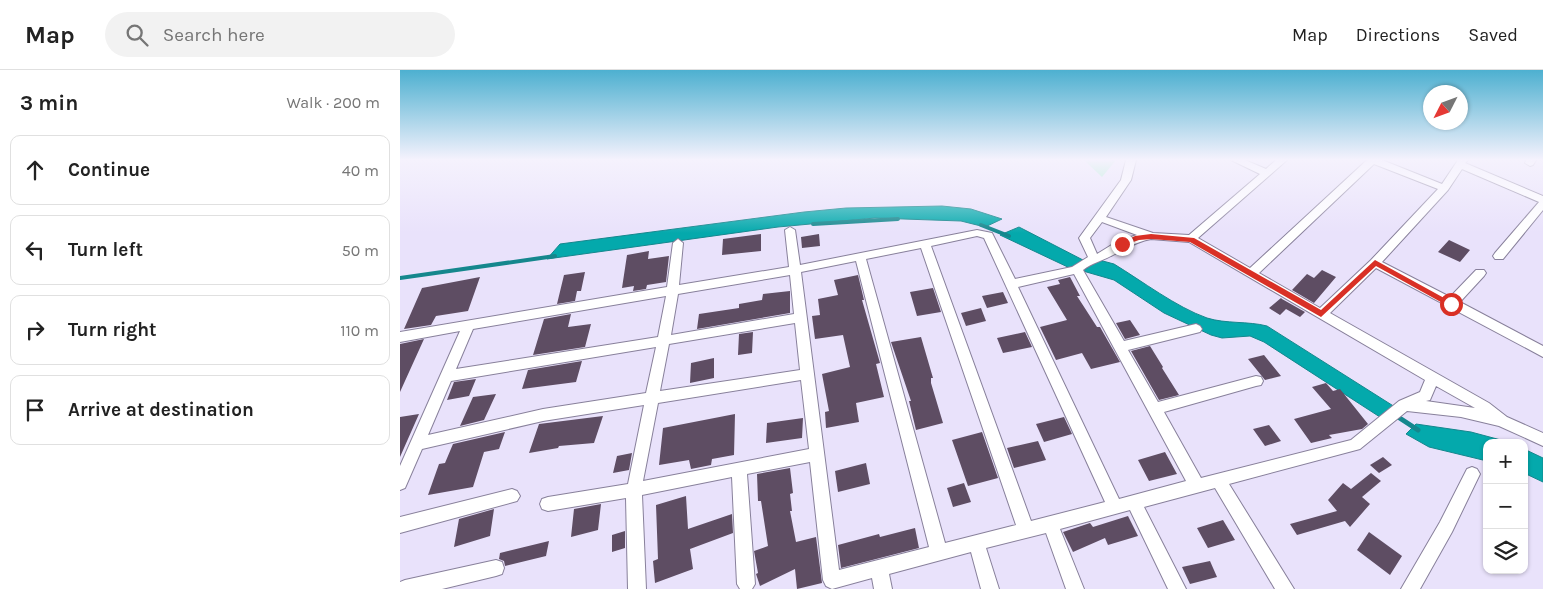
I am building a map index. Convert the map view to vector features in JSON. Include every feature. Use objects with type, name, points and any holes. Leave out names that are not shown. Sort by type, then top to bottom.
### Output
[{"type":"street","points":[[1123,184],[1084,238],[1084,264],[1120,347],[1197,486]]},
{"type":"street","points":[[1191,240],[1254,184]]},
{"type":"street","points":[[1251,274],[1347,184]]},
{"type":"street","points":[[1434,184],[1444,188]]},
{"type":"street","points":[[1321,314],[1375,263],[1447,184]]},
{"type":"street","points":[[1499,256],[1543,201],[1507,184]]},
{"type":"street","points":[[1100,218],[1151,236],[1191,240],[1484,407],[1502,421]]},
{"type":"street","points":[[790,230],[832,580],[1355,445],[1404,405],[1425,396],[1433,378]]},
{"type":"street","points":[[400,337],[794,270],[977,234],[988,235],[1115,507]]},
{"type":"street","points":[[1012,284],[1084,264],[1115,250],[1122,244],[1138,238],[1151,236]]},
{"type":"street","points":[[637,589],[634,490],[673,290],[678,243]]},
{"type":"street","points":[[925,244],[1026,530]]},
{"type":"street","points":[[860,256],[939,552]]},
{"type":"street","points":[[1375,263],[1543,352]]},
{"type":"street","points":[[1451,304],[1480,272]]},
{"type":"street","points":[[448,376],[800,318]]},
{"type":"street","points":[[400,483],[469,325]]},
{"type":"street","points":[[1120,347],[1196,329]]},
{"type":"street","points":[[416,444],[543,415],[807,374]]},
{"type":"street","points":[[1155,409],[1256,381]]},
{"type":"street","points":[[1404,405],[1461,411],[1502,421],[1543,440]]},
{"type":"street","points":[[548,504],[634,490],[817,454]]},
{"type":"street","points":[[739,469],[746,584]]},
{"type":"street","points":[[1410,589],[1446,527],[1472,474]]},
{"type":"street","points":[[1218,480],[1285,589]]},
{"type":"street","points":[[400,525],[512,496]]},
{"type":"street","points":[[1134,502],[1177,589]]},
{"type":"street","points":[[1050,524],[1075,589]]},
{"type":"street","points":[[976,543],[990,589]]},
{"type":"street","points":[[405,589],[496,568]]},
{"type":"street","points":[[879,568],[883,589]]},
{"type":"shaded area","points":[[942,206],[971,209],[1002,219],[985,227],[961,221],[875,218],[778,227],[547,259],[560,244],[804,212],[846,208]]},
{"type":"shaded area","points":[[1019,227],[1083,260],[1072,269],[1000,235]]},
{"type":"shaded area","points":[[1099,260],[1114,264],[1171,301],[1207,318],[1267,326],[1395,407],[1383,419],[1264,342],[1250,336],[1222,338],[1211,335],[1164,313],[1114,280],[1083,271]]},
{"type":"shaded area","points":[[1416,424],[1471,432],[1497,439],[1483,439],[1483,460],[1429,447],[1406,434]]},
{"type":"shaded area","points":[[1528,451],[1543,458],[1543,482],[1528,475]]},
{"type":"building","points":[[761,234],[761,251],[722,255],[723,239]]},
{"type":"building","points":[[819,234],[820,246],[802,248],[801,237]]},
{"type":"building","points":[[1449,240],[1470,250],[1460,262],[1438,252]]},
{"type":"building","points":[[649,251],[648,259],[669,256],[666,282],[647,285],[646,289],[633,291],[634,286],[622,288],[627,255]]},
{"type":"building","points":[[1322,270],[1336,277],[1314,303],[1292,290],[1307,274],[1314,278]]},
{"type":"building","points":[[585,272],[581,291],[577,291],[575,301],[557,304],[564,275]]},
{"type":"building","points":[[858,275],[864,300],[862,300],[880,363],[876,364],[884,397],[856,403],[859,422],[826,428],[825,412],[829,411],[822,374],[850,367],[843,335],[815,339],[812,316],[820,315],[818,299],[838,295],[834,280]]},
{"type":"building","points":[[480,277],[468,311],[436,316],[431,325],[404,329],[422,288]]},
{"type":"building","points":[[1070,277],[1080,296],[1077,296],[1097,327],[1100,327],[1120,362],[1091,369],[1082,353],[1056,360],[1040,327],[1067,320],[1047,287],[1060,284],[1058,280]]},
{"type":"building","points":[[933,288],[941,312],[917,316],[910,292]]},
{"type":"building","points":[[790,291],[790,313],[697,329],[699,314],[739,308],[739,304],[762,300],[763,294]]},
{"type":"building","points":[[1003,292],[1008,303],[987,308],[982,296]]},
{"type":"building","points":[[1281,298],[1305,312],[1300,317],[1286,309],[1280,315],[1269,308]]},
{"type":"building","points":[[981,308],[986,321],[966,326],[961,313]]},
{"type":"building","points":[[571,314],[568,327],[591,324],[585,347],[533,355],[544,319]]},
{"type":"building","points":[[1130,320],[1140,335],[1125,339],[1116,323]]},
{"type":"building","points":[[753,332],[752,353],[738,355],[739,334]]},
{"type":"building","points":[[1025,332],[1032,347],[1003,353],[997,338]]},
{"type":"building","points":[[921,337],[933,378],[931,378],[931,383],[943,423],[916,430],[909,401],[911,401],[891,342]]},
{"type":"building","points":[[424,339],[400,392],[400,344]]},
{"type":"building","points":[[1150,346],[1179,395],[1159,400],[1131,351]]},
{"type":"building","points":[[1264,355],[1281,376],[1265,380],[1248,359]]},
{"type":"building","points":[[714,358],[714,378],[690,383],[691,363]]},
{"type":"building","points":[[582,361],[576,382],[522,389],[528,370]]},
{"type":"building","points":[[476,379],[469,396],[447,400],[454,382]]},
{"type":"building","points":[[1326,383],[1333,391],[1340,389],[1368,424],[1362,429],[1329,435],[1332,438],[1311,443],[1294,419],[1331,409],[1312,387]]},
{"type":"building","points":[[496,394],[484,420],[460,426],[473,397]]},
{"type":"building","points":[[419,414],[400,457],[400,417]]},
{"type":"building","points":[[735,414],[734,455],[712,459],[711,465],[691,469],[689,460],[659,465],[663,428]]},
{"type":"building","points":[[603,416],[594,443],[559,446],[558,448],[529,453],[539,424]]},
{"type":"building","points":[[1064,417],[1072,434],[1044,442],[1036,424]]},
{"type":"building","points":[[803,418],[802,438],[766,443],[767,423]]},
{"type":"building","points":[[1269,425],[1281,441],[1265,446],[1253,429]]},
{"type":"building","points":[[505,432],[499,449],[484,452],[473,487],[428,495],[439,464],[445,463],[453,444]]},
{"type":"building","points":[[982,432],[998,478],[968,486],[952,440]]},
{"type":"building","points":[[1038,441],[1046,460],[1014,468],[1007,448]]},
{"type":"building","points":[[1165,452],[1177,474],[1149,481],[1138,460]]},
{"type":"building","points":[[632,453],[629,470],[613,473],[617,456]]},
{"type":"building","points":[[1383,457],[1392,465],[1379,473],[1370,465]]},
{"type":"building","points":[[866,463],[870,484],[838,492],[835,471]]},
{"type":"building","points":[[790,468],[793,493],[790,494],[792,511],[790,511],[796,542],[816,537],[822,583],[797,589],[795,569],[760,586],[756,574],[758,573],[754,551],[768,546],[761,501],[758,501],[757,474]]},
{"type":"building","points":[[1371,473],[1381,481],[1362,497],[1370,504],[1350,527],[1345,521],[1297,535],[1290,524],[1337,511],[1328,500],[1343,483],[1351,489]]},
{"type":"building","points":[[964,483],[971,502],[953,507],[947,488]]},
{"type":"building","points":[[686,496],[688,529],[732,514],[733,533],[690,549],[693,569],[655,583],[653,561],[658,559],[656,505]]},
{"type":"building","points":[[601,504],[598,530],[571,537],[574,509]]},
{"type":"building","points":[[494,509],[490,536],[454,547],[459,519]]},
{"type":"building","points":[[1128,516],[1138,536],[1108,545],[1105,538],[1073,552],[1063,532],[1090,523],[1093,527]]},
{"type":"building","points":[[1223,520],[1235,540],[1208,548],[1197,528]]},
{"type":"building","points":[[915,528],[919,548],[841,568],[838,545],[879,534],[880,537]]},
{"type":"building","points":[[625,531],[625,548],[612,552],[612,535]]},
{"type":"building","points":[[1369,532],[1402,556],[1390,575],[1357,550]]},
{"type":"building","points":[[549,541],[546,556],[505,566],[504,561],[499,559],[500,553]]},
{"type":"building","points":[[1210,561],[1217,577],[1190,584],[1182,567]]},
{"type":"waterway","points":[[813,224],[898,219]]},
{"type":"waterway","points":[[981,225],[1009,236]]},
{"type":"waterway","points":[[400,278],[555,256]]},
{"type":"waterway","points":[[1395,415],[1418,430]]},
{"type":"route","points":[[1122,244],[1138,238],[1151,236],[1191,240],[1321,314],[1375,263],[1451,304]]}]
